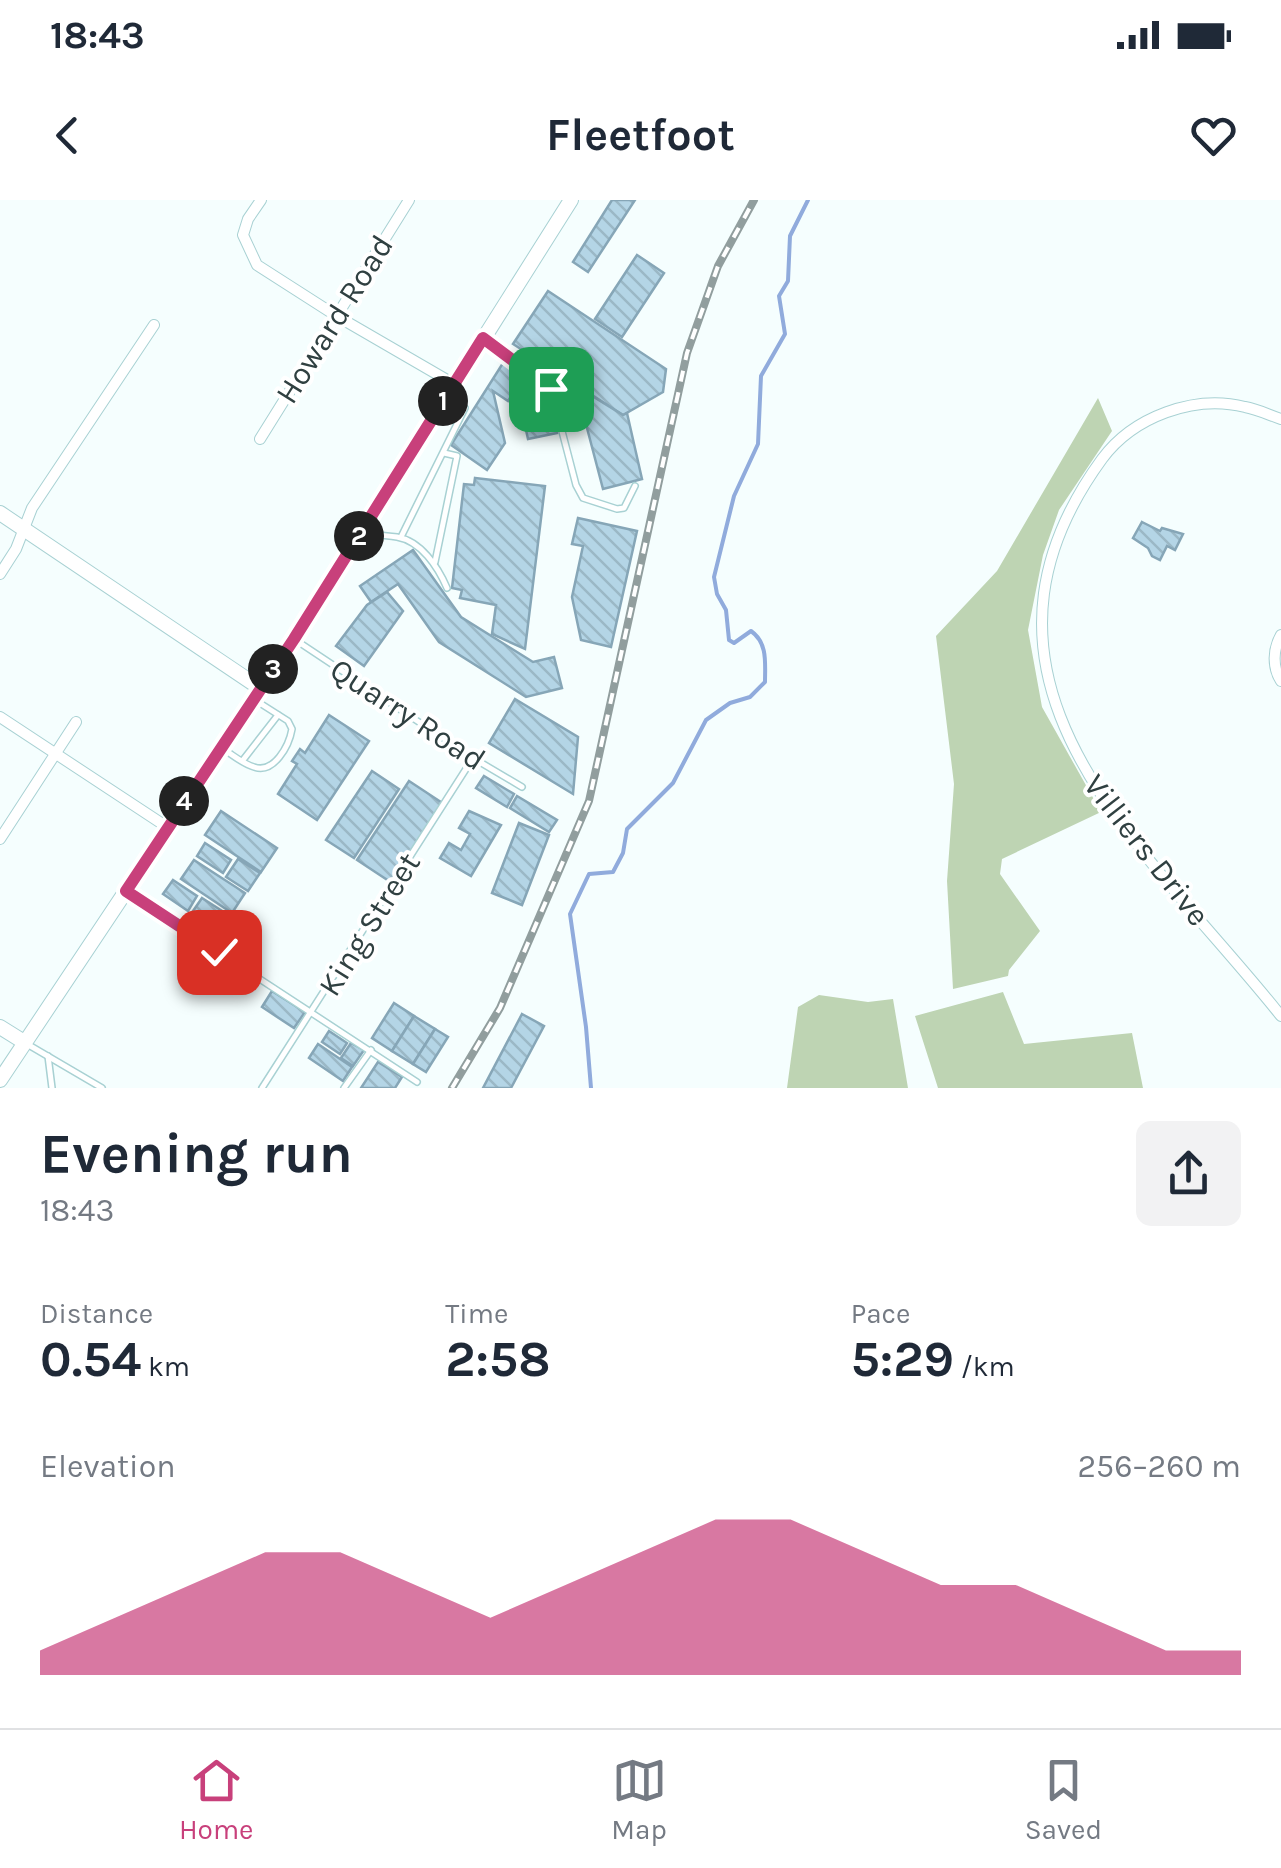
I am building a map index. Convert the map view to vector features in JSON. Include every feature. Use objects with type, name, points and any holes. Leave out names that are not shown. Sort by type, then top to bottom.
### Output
[{"type":"main road","points":[[0,1080],[294,639],[571,200]]},
{"type":"main road","points":[[0,512],[256,693]]},
{"type":"main road","points":[[0,1027],[24,1042]]},
{"type":"street","points":[[261,200],[242,235],[257,264],[451,388]]},
{"type":"street","name":"Howard Road","points":[[260,439],[409,200]]},
{"type":"street","points":[[0,574],[32,508],[154,325]]},
{"type":"street","name":"Villiers Drive","points":[[1281,419],[1242,406],[1194,406],[1150,418],[1130,430],[1108,450],[1061,526],[1044,580],[1042,635],[1051,689],[1068,738],[1094,787],[1128,834],[1281,1016]]},
{"type":"street","points":[[1281,635],[1274,656],[1281,681]]},
{"type":"street","points":[[0,717],[167,827]]},
{"type":"street","points":[[0,840],[76,722]]},
{"type":"lane","points":[[483,338],[551,389],[576,485],[584,498],[624,508],[635,486]]},
{"type":"lane","points":[[401,537],[465,408],[451,388]]},
{"type":"lane","points":[[435,562],[457,456],[444,453]]},
{"type":"lane","points":[[362,531],[381,537],[401,537],[435,562],[447,588]]},
{"type":"lane","name":"Quarry Road","points":[[294,639],[522,787]]},
{"type":"lane","points":[[220,748],[256,768],[275,762],[286,746],[292,729],[288,720],[256,693]]},
{"type":"lane","points":[[243,761],[278,714]]},
{"type":"lane","name":"King Street","points":[[262,1088],[473,758]]},
{"type":"lane","points":[[126,891],[418,1082]]},
{"type":"lane","points":[[24,1042],[102,1088]]},
{"type":"lane","points":[[344,1088],[371,1050]]},
{"type":"lane","points":[[48,1054],[52,1088]]},
{"type":"green space","points":[[1098,398],[1112,431],[1059,510],[1043,555],[1028,630],[1042,707],[1101,812],[1002,859],[1000,874],[1040,931],[1008,976],[953,989],[947,881],[954,784],[936,636],[997,571]]},
{"type":"green space","points":[[1003,992],[1024,1044],[1132,1033],[1143,1088],[938,1088],[915,1016]]},
{"type":"green space","points":[[819,995],[868,1002],[893,999],[908,1088],[787,1088],[798,1007]]},
{"type":"building","points":[[612,200],[635,200],[588,272],[573,262]]},
{"type":"building","points":[[637,255],[664,273],[622,337],[595,319]]},
{"type":"building","points":[[548,291],[666,369],[663,392],[623,415],[513,344]]},
{"type":"building","points":[[503,363],[524,377],[508,401],[493,391],[505,443],[487,470],[451,445]]},
{"type":"building","points":[[576,386],[623,415],[627,413],[642,479],[603,489]]},
{"type":"building","points":[[549,396],[557,433],[528,439],[520,403]]},
{"type":"building","points":[[475,478],[545,486],[525,649],[492,634],[496,605],[460,598],[462,590],[452,588],[464,484],[474,485]]},
{"type":"building","points":[[578,518],[637,531],[611,647],[581,640],[572,597],[583,546],[572,544]]},
{"type":"building","points":[[1142,522],[1160,531],[1162,528],[1183,534],[1175,550],[1167,546],[1160,560],[1152,556],[1148,548],[1133,538]]},
{"type":"building","points":[[413,550],[461,617],[533,662],[554,657],[562,688],[526,697],[439,642],[398,584],[371,602],[360,586]]},
{"type":"building","points":[[387,592],[403,611],[364,666],[336,646],[367,605]]},
{"type":"building","points":[[515,699],[578,737],[573,794],[489,743]]},
{"type":"building","points":[[329,715],[369,741],[317,820],[278,794],[297,764],[292,761],[300,749],[305,753]]},
{"type":"building","points":[[372,771],[399,789],[354,858],[326,840]]},
{"type":"building","points":[[484,776],[514,794],[507,807],[476,788]]},
{"type":"building","points":[[409,781],[444,804],[392,883],[357,860]]},
{"type":"building","points":[[517,796],[557,820],[549,832],[510,808]]},
{"type":"building","points":[[221,811],[277,848],[261,872],[205,835]]},
{"type":"building","points":[[469,811],[501,825],[471,876],[440,858],[449,843],[461,850],[470,834],[459,828]]},
{"type":"building","points":[[519,823],[549,835],[522,905],[492,893]]},
{"type":"building","points":[[205,843],[231,860],[223,873],[197,856]]},
{"type":"building","points":[[238,859],[260,873],[248,891],[226,877]]},
{"type":"building","points":[[194,860],[245,893],[232,913],[181,879]]},
{"type":"building","points":[[173,880],[197,896],[188,911],[163,894]]},
{"type":"building","points":[[202,898],[227,914],[216,930],[191,914]]},
{"type":"building","points":[[272,991],[305,1012],[294,1028],[262,1007]]},
{"type":"building","points":[[394,1003],[414,1016],[392,1051],[372,1038]]},
{"type":"building","points":[[522,1014],[544,1026],[511,1088],[483,1088]]},
{"type":"building","points":[[414,1016],[435,1029],[413,1064],[392,1051]]},
{"type":"building","points":[[435,1029],[448,1037],[426,1072],[413,1064]]},
{"type":"building","points":[[329,1031],[347,1043],[340,1054],[322,1042]]},
{"type":"building","points":[[351,1043],[364,1050],[353,1066],[341,1058]]},
{"type":"building","points":[[318,1044],[352,1067],[343,1081],[309,1058]]},
{"type":"building","points":[[378,1062],[402,1077],[395,1088],[361,1088]]},
{"type":"waterway","points":[[591,1088],[570,914],[589,874],[613,872],[623,853],[627,829],[673,783],[706,720],[730,703],[750,697],[765,682],[764,654],[756,636],[751,631],[734,643],[729,640],[726,610],[714,577],[734,496],[758,444],[761,376],[785,334],[779,296],[788,281],[790,236],[808,200]]},
{"type":"railway","points":[[452,1088],[500,1008],[589,801],[687,353],[718,266],[754,200]]},
{"type":"route","points":[[219,952],[126,891],[294,639],[483,338],[551,389]]}]
